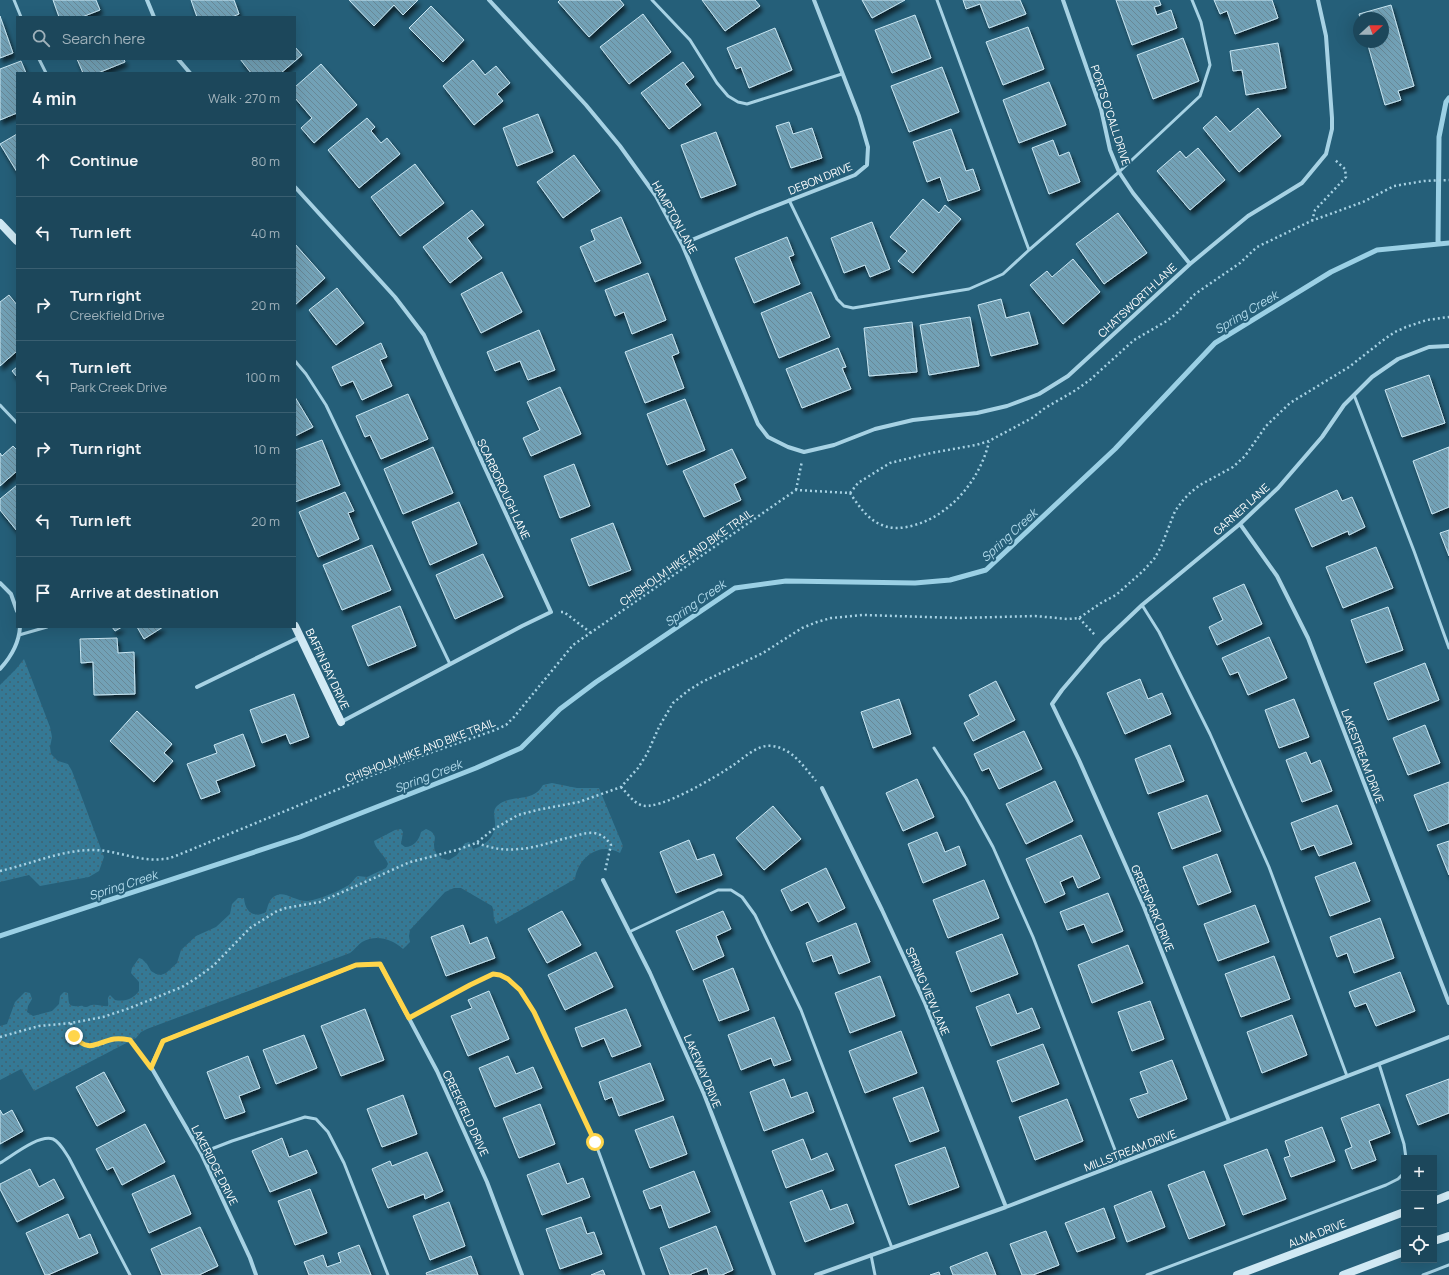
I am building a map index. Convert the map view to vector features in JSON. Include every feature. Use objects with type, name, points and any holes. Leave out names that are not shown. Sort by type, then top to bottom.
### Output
[{"type":"main road","points":[[0,223],[16,240]]},
{"type":"main road","name":"BAFFIN BAY DRIVE","points":[[296,628],[341,722]]},
{"type":"main road","points":[[1437,1200],[1449,1195]]},
{"type":"main road","name":"ALMA DRIVE","points":[[1237,1275],[1401,1213]]},
{"type":"main road","points":[[1437,1240],[1449,1236]]},
{"type":"main road","points":[[1343,1275],[1401,1253]]},
{"type":"street","points":[[147,0],[154,16]]},
{"type":"street","name":"HAMPTON LANE","points":[[489,0],[586,104],[620,146],[656,196],[682,244],[758,424],[768,437],[788,447],[804,452]]},
{"type":"street","name":"DEBON DRIVE","points":[[682,244],[789,200],[855,175],[867,165],[868,147],[859,116],[814,0]]},
{"type":"street","name":"PORTS O'CALL DRIVE","points":[[1063,0],[1101,109],[1110,150],[1119,172],[1133,193],[1190,264]]},
{"type":"street","name":"CHATSWORTH LANE","points":[[804,452],[834,445],[875,429],[913,420],[977,413],[1007,406],[1039,394],[1068,376],[1190,264],[1248,216],[1302,183],[1326,154],[1332,129],[1326,36],[1318,0]]},
{"type":"street","points":[[179,60],[189,72]]},
{"type":"street","name":"SCARBOROUGH LANE","points":[[296,188],[395,296],[424,335],[551,612]]},
{"type":"street","name":"GARNER LANE","points":[[1052,704],[1102,643],[1142,605],[1240,524],[1278,488],[1322,437],[1344,405],[1376,373],[1398,359],[1429,348],[1449,346]]},
{"type":"street","name":"LAKESTREAM DRIVE","points":[[1240,524],[1277,576],[1308,638],[1449,1003]]},
{"type":"street","points":[[0,583],[10,594],[16,609]]},
{"type":"street","points":[[341,722],[551,612]]},
{"type":"street","points":[[0,669],[12,654],[20,628]]},
{"type":"street","points":[[197,687],[300,637]]},
{"type":"street","name":"GREENPARK DRIVE","points":[[1052,704],[1079,760],[1144,907],[1229,1122]]},
{"type":"street","name":"SPRING VIEW LANE","points":[[822,788],[882,910],[925,1003],[1006,1207]]},
{"type":"street","name":"LAKEWAY DRIVE","points":[[603,880],[650,973],[704,1094],[774,1275]]},
{"type":"street","name":"CREEKFIELD DRIVE","points":[[151,1068],[163,1041],[356,965],[380,964],[437,1071],[487,1182],[522,1275]]},
{"type":"street","name":"MILLSTREAM DRIVE","points":[[816,1275],[1006,1207],[1449,1037]]},
{"type":"street","name":"LAKERIDGE DRIVE","points":[[151,1068],[201,1153],[250,1258],[256,1275]]},
{"type":"lane","points":[[14,0],[21,16]]},
{"type":"lane","points":[[652,0],[690,40],[717,83],[728,96],[738,102],[747,104],[842,74]]},
{"type":"lane","points":[[938,0],[1029,250]]},
{"type":"lane","points":[[789,200],[837,299],[844,306],[853,308],[969,289],[1003,274],[1119,172],[1200,96],[1210,65],[1201,22],[1192,0]]},
{"type":"lane","points":[[40,60],[46,72]]},
{"type":"lane","points":[[296,363],[306,374],[326,405],[450,664]]},
{"type":"lane","points":[[1354,395],[1414,550],[1449,648]]},
{"type":"lane","points":[[0,405],[16,422]]},
{"type":"lane","points":[[1142,605],[1159,632],[1210,734],[1269,867],[1347,1076]]},
{"type":"lane","points":[[19,635],[44,628]]},
{"type":"lane","points":[[934,748],[966,798],[993,847],[1033,937],[1120,1163]]},
{"type":"lane","points":[[629,932],[718,890],[731,890],[742,897],[755,915],[801,1010],[892,1248]]},
{"type":"lane","points":[[409,1018],[493,974],[504,977],[520,990],[534,1012],[595,1142],[644,1275]]},
{"type":"lane","points":[[1379,1064],[1404,1144],[1406,1155]]},
{"type":"lane","points":[[201,1153],[305,1117],[316,1120],[328,1132],[344,1163],[388,1275]]},
{"type":"lane","points":[[0,1163],[35,1142],[43,1139],[53,1139],[69,1158],[130,1275]]},
{"type":"lane","points":[[1147,1275],[1380,1187],[1398,1179],[1401,1176]]},
{"type":"lane","points":[[871,1255],[875,1275]]},
{"type":"lane","points":[[1423,1275],[1449,1265]]},
{"type":"path","points":[[1311,221],[1315,210],[1346,177],[1345,169],[1326,154]]},
{"type":"path","points":[[850,493],[858,483],[890,463],[989,442],[1032,418],[1045,408],[1076,390],[1134,340],[1176,314],[1196,294],[1240,263],[1257,247],[1311,221],[1363,202],[1394,186],[1424,181],[1449,180]]},
{"type":"path","points":[[0,1036],[39,1026],[71,1023],[117,1013],[182,987],[205,973],[250,928],[277,911],[320,902],[410,862],[457,850],[476,843],[494,829],[518,815],[579,802],[621,787],[638,768],[647,754],[659,727],[673,703],[702,682],[757,656],[802,628],[817,622],[831,618],[863,615],[960,618],[1035,616],[1068,619],[1079,618],[1116,595],[1143,571],[1154,559],[1161,547],[1175,511],[1184,499],[1200,486],[1234,467],[1266,426],[1290,403],[1349,367],[1386,338],[1406,326],[1427,320],[1449,317]]},
{"type":"path","points":[[850,493],[858,506],[870,518],[881,525],[894,529],[920,523],[942,512],[964,492],[980,468],[986,455],[989,442]]},
{"type":"path","points":[[804,452],[796,490],[850,493]]},
{"type":"path","name":"CHISHOLM HIKE AND BIKE TRAIL","points":[[0,871],[75,851],[93,850],[120,853],[142,858],[163,859],[178,855],[408,761],[506,725],[573,645],[796,490]]},
{"type":"path","points":[[551,612],[564,612],[591,633]]},
{"type":"path","points":[[1079,618],[1102,643]]},
{"type":"path","points":[[621,787],[633,800],[642,806],[654,805],[715,778],[754,751],[764,746],[772,746],[784,749],[794,755],[822,788]]},
{"type":"path","points":[[476,843],[496,850],[517,850],[531,848],[585,833],[596,833],[602,835],[611,845],[603,880]]},
{"type":"path","points":[[71,1023],[74,1036],[81,1043],[86,1045],[95,1046],[115,1038],[130,1040],[151,1068]]},
{"type":"shaded area","points":[[24,659],[50,727],[52,737],[50,747],[51,754],[58,761],[68,764],[72,771],[104,857],[99,871],[89,877],[40,886],[29,875],[0,882],[0,685]]},
{"type":"shaded area","points":[[552,783],[577,788],[599,788],[623,846],[620,853],[605,849],[597,850],[585,858],[580,864],[575,879],[496,924],[492,906],[461,888],[454,888],[445,892],[410,930],[410,942],[403,949],[389,940],[373,938],[367,940],[362,942],[350,953],[147,1029],[141,1032],[136,1038],[34,1091],[21,1069],[0,1080],[0,1026],[7,1024],[15,1002],[25,992],[30,993],[32,999],[28,1006],[27,1012],[33,1016],[52,1011],[59,1004],[60,996],[64,992],[68,993],[69,1003],[73,1006],[108,1006],[108,999],[110,995],[115,1000],[122,1001],[128,999],[139,991],[139,982],[131,973],[132,968],[139,958],[142,959],[151,971],[156,974],[161,975],[166,973],[177,963],[181,950],[196,936],[216,927],[230,914],[232,904],[238,898],[244,898],[248,910],[257,915],[266,912],[271,899],[275,896],[283,894],[299,900],[308,901],[335,892],[349,885],[358,876],[367,877],[386,868],[388,864],[387,861],[376,847],[374,841],[395,830],[401,829],[403,832],[401,844],[405,847],[411,846],[416,842],[421,832],[426,829],[430,831],[435,836],[435,851],[441,857],[449,860],[457,855],[465,843],[469,842],[473,849],[481,846],[491,837],[495,828],[494,812],[497,806],[509,800],[527,797],[538,791],[543,785]]},
{"type":"building","points":[[53,0],[96,0],[100,10],[85,16],[59,16]]},
{"type":"building","points":[[191,0],[234,0],[239,14],[234,16],[197,16]]},
{"type":"building","points":[[349,0],[418,0],[403,15],[394,5],[374,26]]},
{"type":"building","points":[[560,0],[620,0],[624,5],[589,37],[558,2]]},
{"type":"building","points":[[702,0],[755,0],[760,6],[725,31]]},
{"type":"building","points":[[862,0],[905,0],[872,18]]},
{"type":"building","points":[[963,0],[1020,0],[1026,14],[989,28],[980,4],[966,9]]},
{"type":"building","points":[[1116,0],[1159,0],[1161,5],[1154,7],[1157,15],[1171,10],[1177,28],[1132,45]]},
{"type":"building","points":[[1214,0],[1272,0],[1278,18],[1235,34],[1227,11],[1220,14]]},
{"type":"building","points":[[1391,5],[1414,86],[1398,91],[1401,100],[1385,105],[1369,48],[1389,48],[1389,12],[1366,12]]},
{"type":"building","points":[[431,6],[464,40],[443,62],[409,28]]},
{"type":"building","points":[[643,14],[671,52],[629,84],[600,47]]},
{"type":"building","points":[[915,15],[931,58],[892,73],[875,30]]},
{"type":"building","points":[[0,16],[13,53],[0,58]]},
{"type":"building","points":[[1028,27],[1044,69],[1003,85],[986,42]]},
{"type":"building","points":[[775,28],[792,70],[749,88],[741,67],[736,69],[727,48]]},
{"type":"building","points":[[1183,38],[1199,81],[1153,99],[1137,55]]},
{"type":"building","points":[[1278,43],[1286,88],[1246,95],[1242,70],[1233,71],[1230,51]]},
{"type":"building","points":[[296,48],[302,55],[282,72],[250,72],[241,60],[296,60]]},
{"type":"building","points":[[77,60],[124,60],[125,62],[100,72],[83,72]]},
{"type":"building","points":[[473,60],[485,75],[496,66],[510,83],[497,94],[503,101],[474,125],[443,86]]},
{"type":"building","points":[[21,61],[26,72],[16,72],[16,113],[0,120],[0,69]]},
{"type":"building","points":[[683,62],[694,77],[685,84],[701,105],[669,129],[641,93]]},
{"type":"building","points":[[321,64],[357,105],[314,143],[301,128],[312,118],[296,99],[296,86]]},
{"type":"building","points":[[942,67],[959,112],[909,132],[891,86]]},
{"type":"building","points":[[1049,82],[1066,125],[1019,143],[1003,100]]},
{"type":"building","points":[[1258,108],[1281,136],[1239,172],[1203,128],[1216,116],[1230,132]]},
{"type":"building","points":[[538,114],[553,152],[517,166],[503,128]]},
{"type":"building","points":[[367,118],[375,127],[371,131],[381,143],[387,138],[400,154],[359,188],[328,150]]},
{"type":"building","points":[[789,122],[793,134],[812,128],[822,158],[791,168],[776,126]]},
{"type":"building","points":[[951,129],[966,171],[973,169],[980,190],[948,201],[940,177],[927,182],[913,142]]},
{"type":"building","points":[[716,132],[736,185],[701,198],[681,145]]},
{"type":"building","points":[[16,135],[16,170],[0,144]]},
{"type":"building","points":[[1053,140],[1059,156],[1069,152],[1080,182],[1049,194],[1032,148]]},
{"type":"building","points":[[1198,148],[1225,180],[1190,210],[1157,171],[1180,151],[1186,158]]},
{"type":"building","points":[[574,155],[600,191],[563,218],[537,182]]},
{"type":"building","points":[[415,164],[444,203],[400,236],[371,197]]},
{"type":"building","points":[[923,199],[939,213],[945,205],[961,219],[913,273],[898,261],[907,251],[890,237]]},
{"type":"building","points":[[472,210],[484,225],[467,238],[482,258],[450,283],[423,247]]},
{"type":"building","points":[[1118,213],[1147,253],[1104,284],[1076,244]]},
{"type":"building","points":[[621,217],[641,263],[595,282],[580,247],[595,240],[591,230]]},
{"type":"building","points":[[872,222],[890,269],[870,277],[865,265],[844,273],[831,238]]},
{"type":"building","points":[[787,237],[794,255],[789,257],[800,284],[754,303],[735,258]]},
{"type":"building","points":[[296,245],[325,278],[296,304]]},
{"type":"building","points":[[1073,259],[1100,292],[1063,324],[1030,285],[1047,271],[1052,277]]},
{"type":"building","points":[[502,272],[522,312],[481,333],[461,294]]},
{"type":"building","points":[[648,273],[666,320],[632,334],[624,312],[615,316],[605,290]]},
{"type":"building","points":[[337,288],[364,323],[336,345],[309,310]]},
{"type":"building","points":[[811,292],[830,337],[779,358],[761,313]]},
{"type":"building","points":[[9,295],[16,304],[16,352],[0,366],[0,302]]},
{"type":"building","points":[[1001,299],[1006,318],[1029,312],[1038,344],[991,356],[978,305]]},
{"type":"building","points":[[970,317],[979,366],[929,375],[920,325]]},
{"type":"building","points":[[912,322],[917,372],[869,376],[864,328]]},
{"type":"building","points":[[539,330],[555,370],[528,380],[520,361],[495,371],[487,352]]},
{"type":"building","points":[[672,334],[679,353],[672,356],[684,388],[645,403],[625,352]]},
{"type":"building","points":[[381,343],[387,357],[380,360],[392,386],[362,400],[353,381],[341,386],[332,367]]},
{"type":"building","points":[[838,348],[846,367],[842,368],[851,389],[802,408],[786,369]]},
{"type":"building","points":[[16,368],[16,376],[12,371]]},
{"type":"building","points":[[1429,375],[1445,423],[1402,437],[1385,390]]},
{"type":"building","points":[[560,387],[581,434],[531,456],[523,438],[540,430],[527,402]]},
{"type":"building","points":[[408,394],[428,439],[381,459],[370,435],[365,437],[356,416]]},
{"type":"building","points":[[296,399],[313,427],[296,436]]},
{"type":"building","points":[[685,399],[705,450],[667,465],[647,414]]},
{"type":"building","points":[[322,440],[340,485],[296,502],[296,450]]},
{"type":"building","points":[[13,446],[16,449],[16,472],[0,486],[0,453],[2,456]]},
{"type":"building","points":[[433,447],[453,493],[403,514],[384,469]]},
{"type":"building","points":[[1449,447],[1449,507],[1432,514],[1413,461]]},
{"type":"building","points":[[732,449],[746,478],[734,484],[741,500],[704,517],[683,471]]},
{"type":"building","points":[[574,464],[590,506],[560,518],[544,476]]},
{"type":"building","points":[[16,486],[16,530],[0,510],[0,499]]},
{"type":"building","points":[[1337,490],[1342,501],[1352,497],[1365,527],[1349,535],[1348,531],[1312,547],[1295,509]]},
{"type":"building","points":[[345,492],[354,511],[348,513],[359,539],[318,557],[299,512]]},
{"type":"building","points":[[459,502],[477,544],[430,565],[412,522]]},
{"type":"building","points":[[613,523],[631,570],[589,586],[571,539]]},
{"type":"building","points":[[1449,530],[1449,556],[1440,533]]},
{"type":"building","points":[[372,545],[391,590],[342,610],[323,565]]},
{"type":"building","points":[[1376,547],[1393,588],[1343,608],[1326,567]]},
{"type":"building","points":[[483,554],[503,597],[455,619],[436,575]]},
{"type":"building","points":[[1244,584],[1262,624],[1217,645],[1209,627],[1223,620],[1213,598]]},
{"type":"building","points":[[400,606],[416,646],[368,666],[352,626]]},
{"type":"building","points":[[1388,607],[1403,650],[1366,663],[1351,620]]},
{"type":"building","points":[[113,628],[120,628],[115,631]]},
{"type":"building","points":[[138,628],[161,628],[144,639]]},
{"type":"building","points":[[1269,637],[1287,678],[1248,695],[1238,672],[1230,675],[1222,658]]},
{"type":"building","points":[[117,638],[118,653],[134,652],[135,694],[94,695],[93,662],[81,663],[80,639]]},
{"type":"building","points":[[1425,663],[1439,700],[1388,720],[1374,683]]},
{"type":"building","points":[[1140,679],[1148,699],[1162,693],[1171,714],[1125,734],[1107,693]]},
{"type":"building","points":[[996,681],[1015,720],[973,741],[964,723],[979,715],[969,695]]},
{"type":"building","points":[[294,694],[309,737],[290,744],[286,734],[262,743],[250,710]]},
{"type":"building","points":[[899,699],[911,734],[873,748],[861,712]]},
{"type":"building","points":[[1294,699],[1309,737],[1279,748],[1265,710]]},
{"type":"building","points":[[137,711],[172,744],[164,753],[173,761],[154,782],[110,741]]},
{"type":"building","points":[[1425,725],[1440,763],[1408,775],[1393,738]]},
{"type":"building","points":[[1024,731],[1042,769],[999,789],[989,768],[982,771],[974,754]]},
{"type":"building","points":[[243,734],[255,766],[216,781],[220,792],[201,799],[187,764],[217,753],[214,745]]},
{"type":"building","points":[[1170,745],[1184,781],[1148,794],[1135,759]]},
{"type":"building","points":[[1306,752],[1311,764],[1320,760],[1332,791],[1302,802],[1286,760]]},
{"type":"building","points":[[917,779],[934,817],[903,831],[886,793]]},
{"type":"building","points":[[1055,781],[1073,821],[1026,844],[1006,804]]},
{"type":"building","points":[[1449,782],[1449,823],[1428,831],[1414,795]]},
{"type":"building","points":[[1207,795],[1221,831],[1172,849],[1158,813]]},
{"type":"building","points":[[1337,805],[1352,844],[1319,856],[1314,845],[1301,850],[1291,823]]},
{"type":"building","points":[[773,806],[801,839],[764,870],[736,838]]},
{"type":"building","points":[[937,832],[945,852],[959,846],[966,865],[923,883],[908,844]]},
{"type":"building","points":[[1081,835],[1100,878],[1078,888],[1073,876],[1060,882],[1065,894],[1045,903],[1026,859]]},
{"type":"building","points":[[689,840],[697,860],[714,854],[722,875],[676,893],[660,852]]},
{"type":"building","points":[[1449,841],[1449,875],[1437,845]]},
{"type":"building","points":[[1217,854],[1231,892],[1198,905],[1183,867]]},
{"type":"building","points":[[1355,862],[1370,901],[1330,916],[1315,877]]},
{"type":"building","points":[[826,868],[845,908],[818,922],[808,902],[791,911],[781,890]]},
{"type":"building","points":[[984,880],[999,918],[948,938],[933,900]]},
{"type":"building","points":[[1108,893],[1123,931],[1092,943],[1084,924],[1067,930],[1060,912]]},
{"type":"building","points":[[1255,905],[1269,942],[1218,961],[1204,924]]},
{"type":"building","points":[[562,911],[581,945],[547,963],[528,929]]},
{"type":"building","points":[[723,911],[731,929],[716,936],[724,956],[693,970],[676,931]]},
{"type":"building","points":[[1380,918],[1394,958],[1354,973],[1347,953],[1337,957],[1330,937]]},
{"type":"building","points":[[856,923],[870,962],[839,974],[832,955],[813,962],[806,943]]},
{"type":"building","points":[[463,925],[470,944],[487,937],[495,958],[446,976],[431,937]]},
{"type":"building","points":[[1002,934],[1018,974],[971,992],[956,952]]},
{"type":"building","points":[[1128,945],[1143,983],[1092,1003],[1078,965]]},
{"type":"building","points":[[596,952],[613,987],[565,1010],[548,975]]},
{"type":"building","points":[[1274,956],[1290,999],[1241,1017],[1225,974]]},
{"type":"building","points":[[733,968],[749,1010],[719,1021],[703,980]]},
{"type":"building","points":[[1400,972],[1415,1011],[1376,1026],[1366,1003],[1355,1007],[1349,992]]},
{"type":"building","points":[[880,976],[895,1016],[850,1033],[835,993]]},
{"type":"building","points":[[489,991],[509,1039],[468,1056],[451,1016],[472,1008],[468,1000]]},
{"type":"building","points":[[1009,994],[1017,1014],[1032,1008],[1040,1028],[991,1046],[976,1007]]},
{"type":"building","points":[[1150,1001],[1164,1039],[1132,1051],[1118,1012]]},
{"type":"building","points":[[365,1009],[384,1060],[341,1076],[321,1026]]},
{"type":"building","points":[[626,1009],[641,1046],[612,1057],[604,1038],[582,1047],[575,1028]]},
{"type":"building","points":[[1292,1015],[1307,1055],[1262,1073],[1247,1032]]},
{"type":"building","points":[[774,1017],[791,1060],[774,1066],[771,1058],[741,1070],[728,1035]]},
{"type":"building","points":[[901,1031],[917,1073],[865,1093],[849,1051]]},
{"type":"building","points":[[304,1035],[317,1068],[276,1084],[263,1050]]},
{"type":"building","points":[[1043,1044],[1059,1084],[1012,1102],[997,1061]]},
{"type":"building","points":[[248,1056],[260,1088],[239,1096],[245,1112],[225,1119],[207,1072]]},
{"type":"building","points":[[508,1056],[516,1074],[533,1067],[542,1088],[495,1107],[479,1068]]},
{"type":"building","points":[[1172,1060],[1187,1099],[1138,1118],[1130,1099],[1148,1093],[1140,1072]]},
{"type":"building","points":[[650,1063],[664,1100],[619,1116],[612,1097],[605,1100],[599,1082]]},
{"type":"building","points":[[104,1072],[125,1111],[97,1126],[76,1087]]},
{"type":"building","points":[[784,1079],[791,1098],[807,1092],[814,1112],[764,1131],[750,1092]]},
{"type":"building","points":[[1449,1079],[1449,1113],[1418,1125],[1406,1095]]},
{"type":"building","points":[[923,1087],[939,1131],[910,1142],[893,1098]]},
{"type":"building","points":[[403,1095],[417,1134],[382,1147],[367,1109]]},
{"type":"building","points":[[1067,1099],[1083,1141],[1035,1160],[1019,1117]]},
{"type":"building","points":[[540,1104],[555,1144],[519,1158],[503,1118]]},
{"type":"building","points":[[1379,1104],[1390,1133],[1369,1141],[1376,1160],[1352,1169],[1345,1150],[1352,1147],[1341,1118]]},
{"type":"building","points":[[0,1110],[3,1115],[12,1110],[23,1131],[0,1144]]},
{"type":"building","points":[[673,1116],[687,1154],[650,1168],[635,1130]]},
{"type":"building","points":[[145,1124],[165,1162],[122,1185],[113,1167],[107,1170],[96,1149]]},
{"type":"building","points":[[1322,1127],[1335,1161],[1291,1177],[1284,1158],[1290,1156],[1285,1141]]},
{"type":"building","points":[[282,1138],[289,1157],[307,1150],[317,1173],[270,1192],[252,1151]]},
{"type":"building","points":[[803,1139],[811,1160],[827,1153],[834,1170],[786,1188],[772,1151]]},
{"type":"building","points":[[945,1147],[959,1187],[909,1205],[895,1165]]},
{"type":"building","points":[[1267,1149],[1286,1199],[1243,1215],[1224,1165]]},
{"type":"building","points":[[427,1152],[443,1191],[425,1199],[424,1194],[388,1208],[372,1169],[390,1161],[392,1166]]},
{"type":"building","points":[[559,1163],[567,1184],[583,1178],[590,1197],[542,1215],[527,1175]]},
{"type":"building","points":[[30,1169],[39,1187],[54,1179],[64,1198],[17,1222],[0,1189],[0,1184]]},
{"type":"building","points":[[694,1171],[710,1212],[669,1228],[661,1205],[650,1209],[643,1191]]},
{"type":"building","points":[[1204,1171],[1225,1225],[1189,1239],[1168,1185]]},
{"type":"building","points":[[174,1175],[191,1214],[149,1233],[132,1194]]},
{"type":"building","points":[[310,1189],[327,1233],[295,1245],[278,1201]]},
{"type":"building","points":[[822,1190],[830,1210],[847,1204],[854,1223],[805,1242],[790,1202]]},
{"type":"building","points":[[1151,1191],[1165,1227],[1127,1242],[1114,1206]]},
{"type":"building","points":[[449,1202],[465,1246],[430,1260],[413,1216]]},
{"type":"building","points":[[1104,1208],[1115,1238],[1077,1252],[1065,1223]]},
{"type":"building","points":[[68,1214],[79,1239],[90,1234],[98,1253],[45,1275],[26,1233]]},
{"type":"building","points":[[581,1217],[587,1234],[594,1232],[602,1254],[560,1269],[546,1229]]},
{"type":"building","points":[[716,1226],[733,1270],[722,1275],[709,1275],[707,1268],[691,1275],[670,1275],[660,1248]]},
{"type":"building","points":[[200,1227],[218,1266],[199,1275],[162,1275],[151,1249]]},
{"type":"building","points":[[1046,1231],[1059,1265],[1033,1275],[1022,1275],[1010,1244]]},
{"type":"building","points":[[359,1245],[371,1275],[309,1275],[304,1262],[323,1255],[327,1267],[341,1262],[338,1253]]},
{"type":"building","points":[[987,1252],[996,1275],[953,1275],[950,1267]]},
{"type":"building","points":[[471,1256],[478,1275],[427,1275],[426,1273]]},
{"type":"building","points":[[603,1270],[605,1275],[591,1275]]},
{"type":"building","points":[[939,1272],[940,1275],[930,1275]]},
{"type":"waterway","points":[[1438,244],[1439,137],[1446,102],[1449,98]]},
{"type":"waterway","name":"Spring Creek","points":[[0,936],[300,837],[476,768],[521,748],[560,709],[596,682],[735,588],[786,581],[915,583],[950,580],[986,570],[1115,449],[1215,343],[1331,272],[1377,250],[1449,243]]},
{"type":"route","points":[[74,1036],[81,1043],[91,1046],[95,1046],[115,1038],[130,1040],[151,1068],[163,1041],[356,965],[380,964],[409,1018],[493,974],[500,975],[508,979],[520,990],[534,1012],[595,1142]]}]
